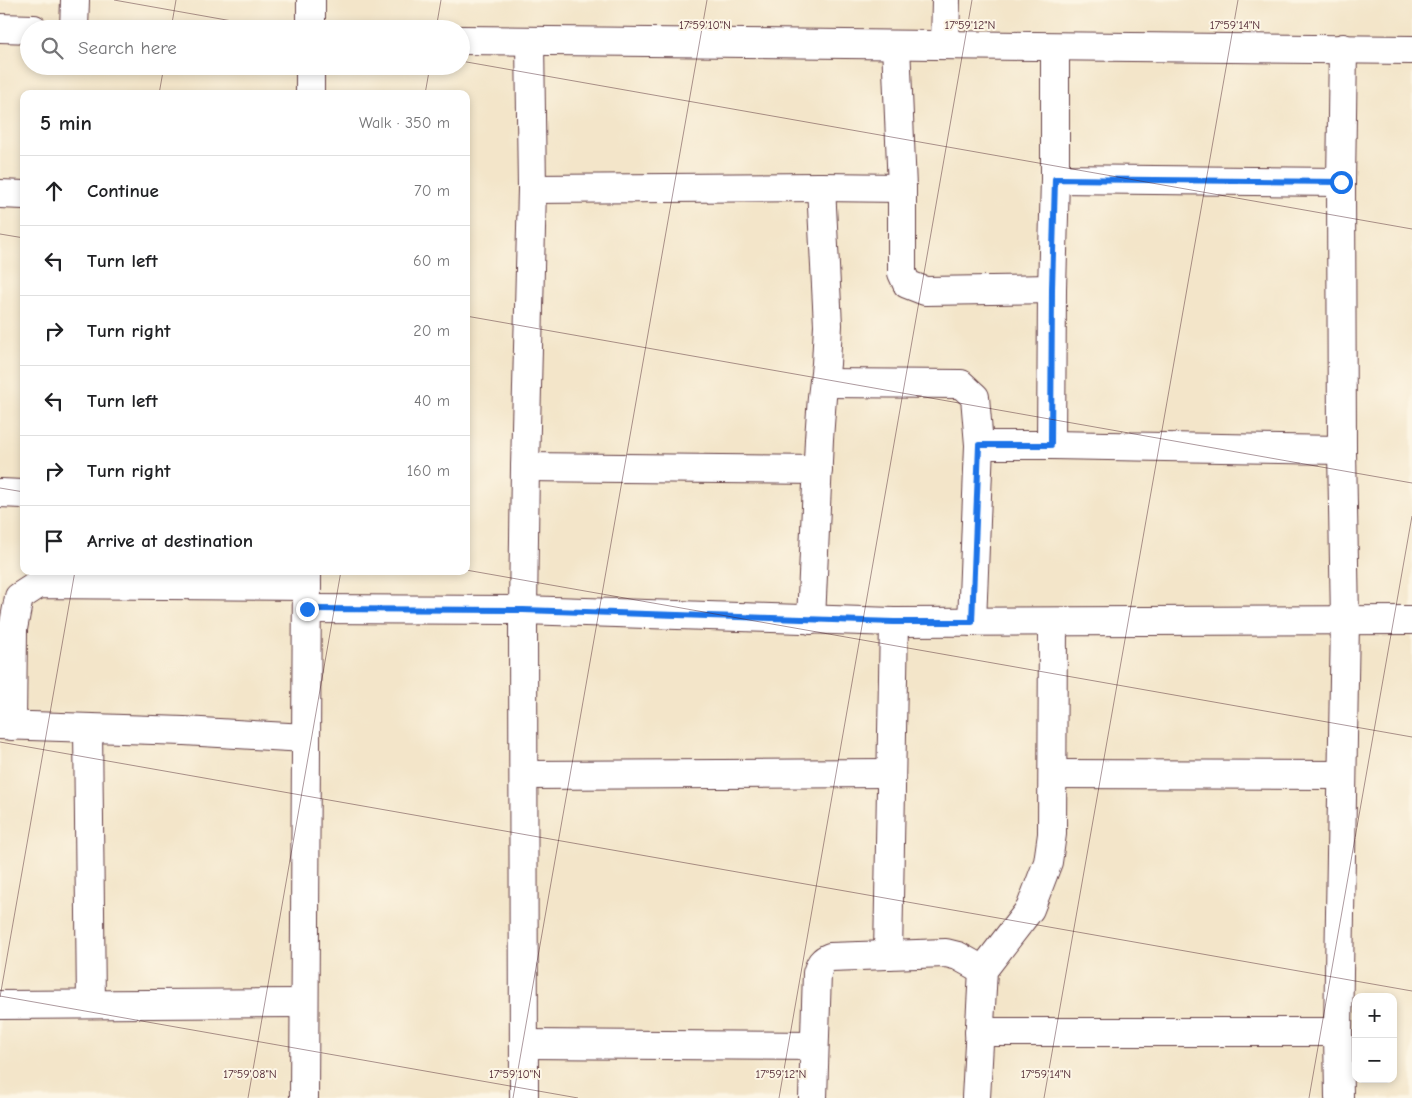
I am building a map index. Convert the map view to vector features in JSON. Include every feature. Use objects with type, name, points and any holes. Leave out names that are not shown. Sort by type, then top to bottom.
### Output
[{"type":"street","points":[[74,20],[75,0]]},
{"type":"street","points":[[311,0],[311,20]]},
{"type":"street","points":[[945,45],[946,0]]},
{"type":"street","points":[[0,28],[20,29]]},
{"type":"street","points":[[470,40],[1412,50]]},
{"type":"street","points":[[524,1098],[523,610],[532,189],[530,41]]},
{"type":"street","points":[[896,45],[902,188],[902,273],[907,284],[925,291],[1052,289]]},
{"type":"street","points":[[1051,445],[1055,47]]},
{"type":"street","points":[[1339,1098],[1338,1032],[1345,620],[1341,182],[1343,48]]},
{"type":"street","points":[[310,75],[310,90]]},
{"type":"street","points":[[1055,179],[1341,182]]},
{"type":"street","points":[[811,620],[822,398],[828,325],[821,187]]},
{"type":"street","points":[[532,189],[902,188]]},
{"type":"street","points":[[0,194],[20,195]]},
{"type":"street","points":[[824,383],[961,384],[975,397],[979,445],[972,622]]},
{"type":"street","points":[[979,445],[1342,450]]},
{"type":"street","points":[[525,467],[818,470]]},
{"type":"street","points":[[0,493],[20,494]]},
{"type":"street","points":[[306,738],[184,731],[6,725],[13,629],[19,597],[39,584],[81,578],[307,589],[523,610],[811,620],[1053,622],[1412,620]]},
{"type":"street","points":[[304,1098],[307,589]]},
{"type":"street","points":[[888,955],[894,622]]},
{"type":"street","points":[[976,1098],[983,970],[1030,909],[1048,862],[1052,834],[1053,622]]},
{"type":"street","points":[[88,728],[91,1004]]},
{"type":"street","points":[[524,775],[890,774]]},
{"type":"street","points":[[1053,774],[1342,775]]},
{"type":"street","points":[[813,1098],[817,973],[819,966],[824,960],[830,957],[946,953],[958,956],[983,970]]},
{"type":"street","points":[[0,1005],[304,1002]]},
{"type":"street","points":[[980,1032],[1338,1032]]},
{"type":"street","points":[[524,1044],[814,1046]]},
{"type":"route","points":[[307,609],[523,610],[894,622],[972,622],[979,445],[1051,445],[1055,179],[1341,182]]}]
